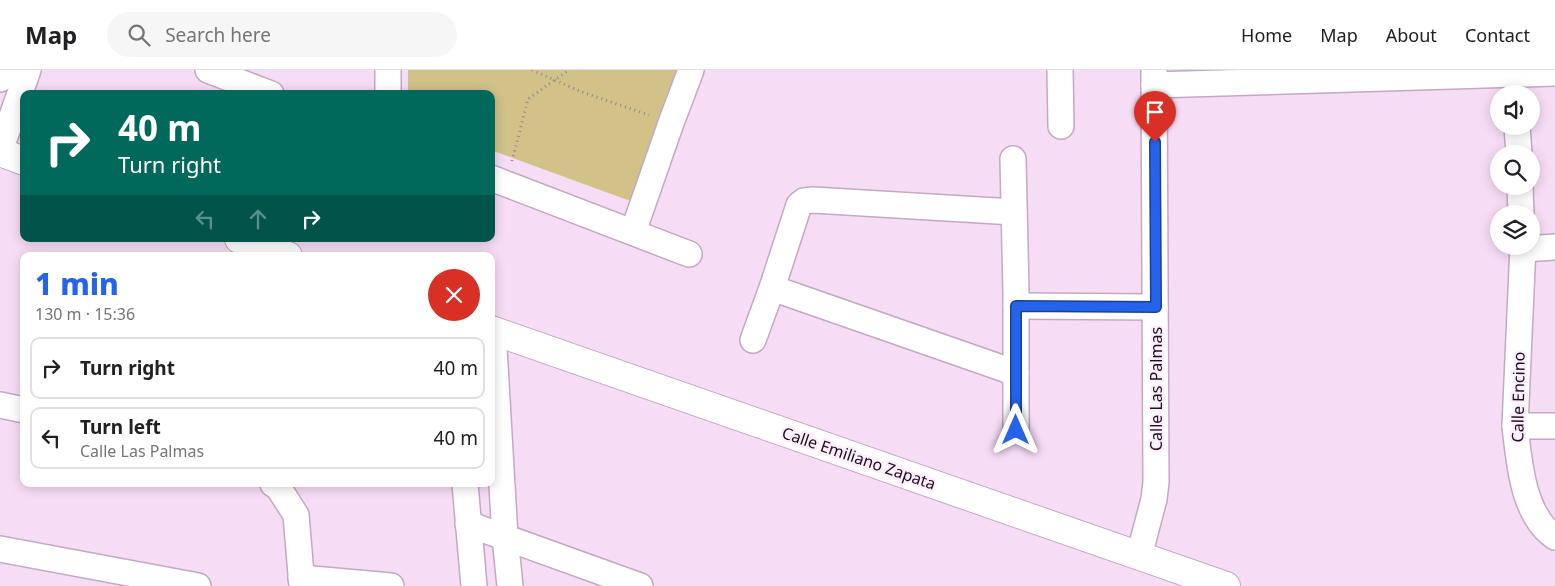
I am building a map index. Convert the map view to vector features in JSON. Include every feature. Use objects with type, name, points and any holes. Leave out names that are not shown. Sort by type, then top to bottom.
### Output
[{"type":"street","points":[[0,78],[3,70]]},
{"type":"street","points":[[21,90],[28,70]]},
{"type":"street","points":[[208,70],[260,90]]},
{"type":"street","points":[[388,70],[388,90]]},
{"type":"street","points":[[633,232],[691,70]]},
{"type":"street","points":[[1060,70],[1061,126]]},
{"type":"street","points":[[1154,78],[1515,79],[1555,73]]},
{"type":"street","name":"Calle Las Palmas","points":[[1139,556],[1154,499],[1156,482],[1154,78]]},
{"type":"street","points":[[20,93],[0,151],[20,159]]},
{"type":"street","points":[[1013,159],[1016,430]]},
{"type":"street","points":[[499,181],[689,254]]},
{"type":"street","points":[[753,340],[798,206],[804,201],[1014,212]]},
{"type":"street","points":[[248,242],[276,252]]},
{"type":"street","points":[[1540,247],[1555,247]]},
{"type":"street","name":"Calle Encino","points":[[1523,255],[1515,426],[1523,482],[1532,508],[1547,532],[1555,537]]},
{"type":"street","points":[[772,288],[1016,373]]},
{"type":"street","points":[[1016,299],[1156,300]]},
{"type":"street","name":"Calle Emiliano Zapata","points":[[495,331],[1226,586]]},
{"type":"street","points":[[495,378],[510,586]]},
{"type":"street","points":[[0,405],[20,409]]},
{"type":"street","points":[[1515,426],[1555,426]]},
{"type":"street","points":[[278,487],[296,515],[302,582],[391,586]]},
{"type":"street","points":[[465,487],[474,586]]},
{"type":"street","points":[[468,524],[640,586]]},
{"type":"street","points":[[0,549],[198,586]]},
{"type":"path","points":[[532,70],[582,92],[671,123]]},
{"type":"path","points":[[499,181],[528,99],[569,70]]},
{"type":"shaded area","points":[[408,70],[679,70],[633,202],[495,151],[495,90],[408,90]]},
{"type":"route","points":[[1016,430],[1016,306],[1156,307],[1155,142]]}]
